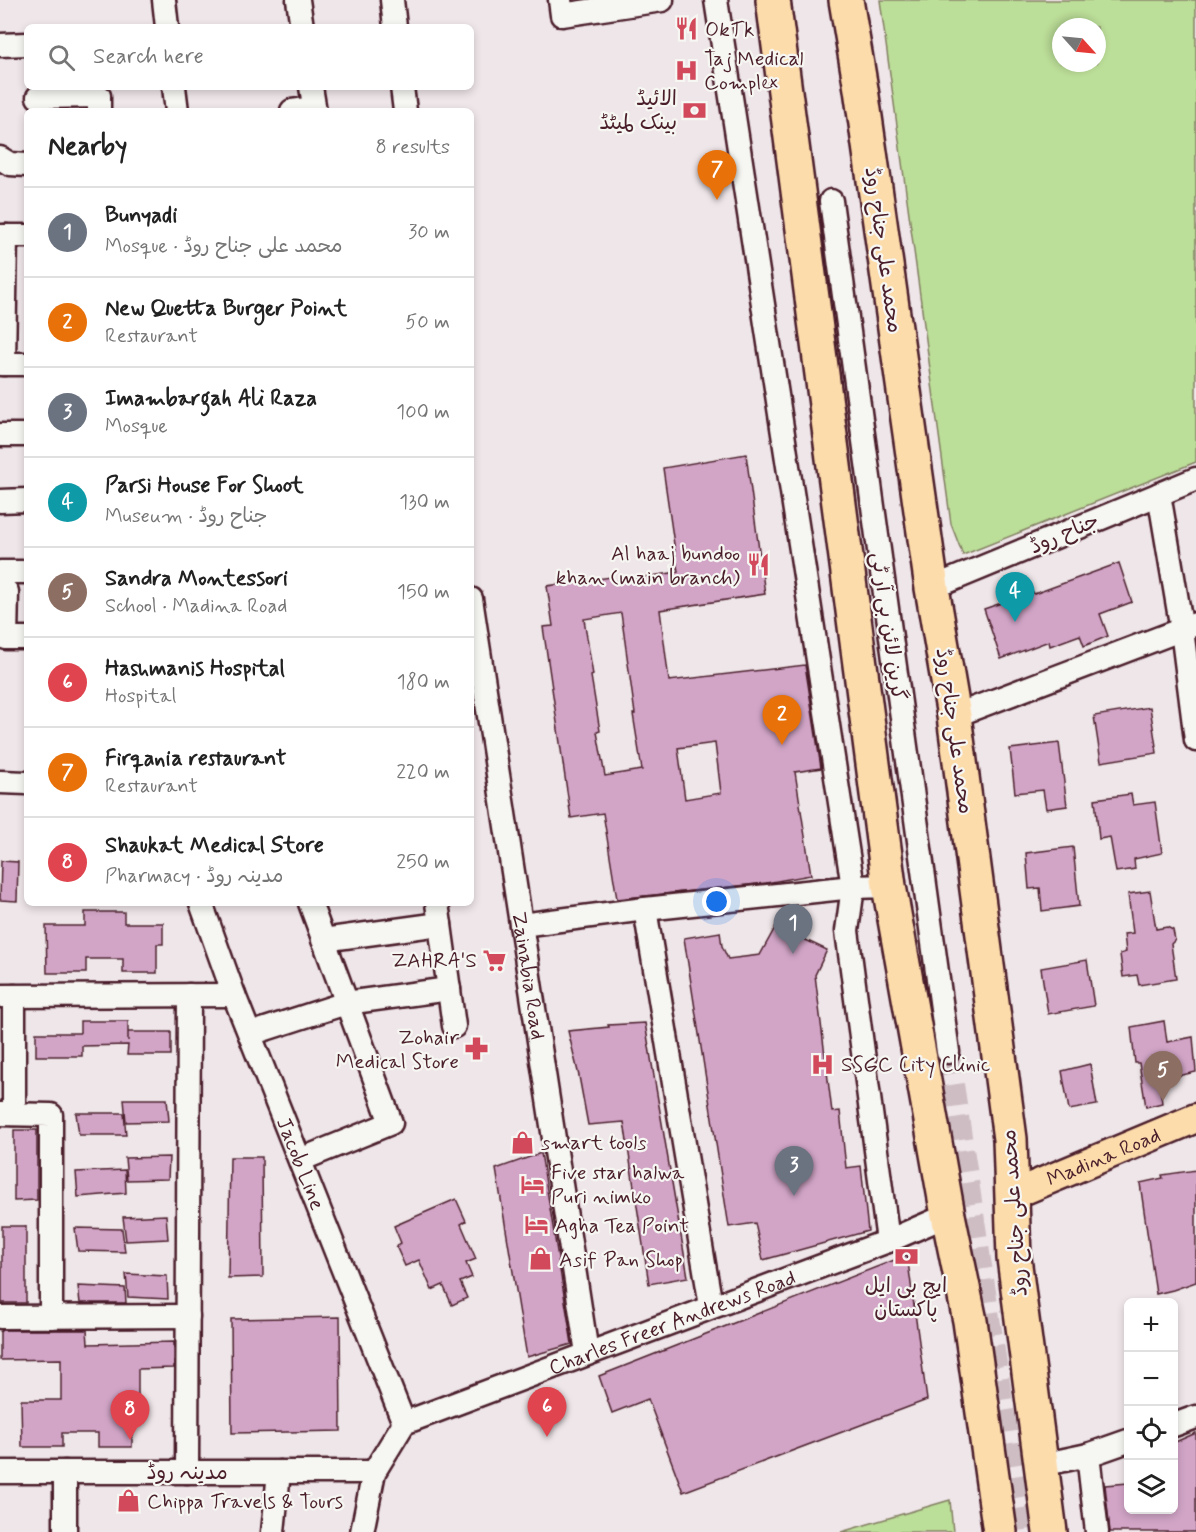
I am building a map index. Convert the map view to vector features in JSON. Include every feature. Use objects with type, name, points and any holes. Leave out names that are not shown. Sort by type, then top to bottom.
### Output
[{"type":"highway","points":[[773,0],[889,886],[948,1215],[970,1321],[1000,1532]]},
{"type":"highway","name":"محمد علی جناح روڈ","points":[[846,0],[861,89],[932,588],[954,716],[1010,1139],[1014,1258],[1050,1532]]},
{"type":"main road","name":"Madina Road","points":[[1012,1195],[1196,1118]]},
{"type":"street","points":[[164,0],[167,24]]},
{"type":"street","points":[[298,0],[302,24]]},
{"type":"street","points":[[392,0],[395,24]]},
{"type":"street","points":[[560,0],[562,15],[662,0]]},
{"type":"street","points":[[717,0],[853,887],[847,932],[888,1241]]},
{"type":"street","points":[[0,45],[24,44]]},
{"type":"street","points":[[174,90],[177,108]]},
{"type":"street","points":[[402,90],[405,108]]},
{"type":"street","points":[[38,96],[99,96],[99,108]]},
{"type":"street","points":[[299,108],[313,102]]},
{"type":"street","points":[[0,158],[10,164],[24,165]]},
{"type":"street","name":"گرین لائن بی آر ٹی","points":[[831,201],[948,1052]]},
{"type":"street","points":[[11,236],[3,301],[2,364],[24,364]]},
{"type":"street","points":[[0,435],[24,435]]},
{"type":"street","name":"جناح روڈ","points":[[932,588],[1196,479]]},
{"type":"street","points":[[1159,494],[1189,627],[1196,740]]},
{"type":"street","points":[[0,501],[24,500]]},
{"type":"street","points":[[0,572],[24,572]]},
{"type":"street","points":[[0,585],[7,592],[6,638],[24,638]]},
{"type":"street","name":"Zainabia Road","points":[[474,619],[587,1353]]},
{"type":"street","points":[[954,716],[1189,627]]},
{"type":"street","points":[[0,782],[24,783]]},
{"type":"street","points":[[521,925],[645,909],[853,887],[889,886]]},
{"type":"street","name":"Jacob Line","points":[[202,906],[234,995],[404,1423]]},
{"type":"street","points":[[300,1160],[391,1124],[311,906]]},
{"type":"street","points":[[645,909],[711,1306]]},
{"type":"street","points":[[323,940],[438,914],[454,1026]]},
{"type":"street","points":[[250,1034],[346,1003],[448,989]]},
{"type":"street","points":[[188,1472],[189,995]]},
{"type":"street","points":[[51,1317],[51,1115],[7,1114],[7,996],[234,995]]},
{"type":"street","name":"Charles Freer Andrews Road","points":[[404,1423],[888,1241],[948,1215]]},
{"type":"street","points":[[0,1317],[188,1316]]},
{"type":"street","points":[[1178,1423],[1196,1417]]},
{"type":"street","points":[[362,1532],[374,1472],[404,1423]]},
{"type":"street","points":[[1041,1465],[1088,1455],[1124,1442]]},
{"type":"street","points":[[1088,1455],[1097,1532]]},
{"type":"street","name":"مدینہ روڈ","points":[[0,1472],[374,1472]]},
{"type":"street","points":[[65,1472],[65,1532]]},
{"type":"street","points":[[273,1532],[279,1472]]},
{"type":"green space","points":[[880,0],[1196,0],[1196,462],[963,555],[951,524]]},
{"type":"green space","points":[[950,1500],[953,1532],[841,1532]]},
{"type":"building","points":[[746,454],[765,594],[660,610],[669,681],[805,665],[821,768],[795,772],[811,875],[766,883],[617,899],[603,813],[571,818],[543,627],[553,626],[547,586],[611,577],[612,582],[678,572],[663,468]],"holes":[[[621,613],[642,770],[605,776],[597,732],[600,731],[584,619]],[[715,743],[721,793],[685,799],[678,748]]]},
{"type":"building","points":[[1119,563],[1132,602],[1100,614],[1108,636],[1084,646],[1080,635],[1050,646],[1049,641],[1001,659],[984,609],[1033,592],[1034,594]]},
{"type":"building","points":[[1150,707],[1157,753],[1101,762],[1094,716]]},
{"type":"building","points":[[1059,743],[1067,806],[1046,809],[1043,790],[1015,793],[1010,749]]},
{"type":"building","points":[[1131,794],[1133,805],[1155,802],[1162,853],[1134,859],[1135,869],[1116,872],[1110,837],[1099,839],[1095,799]]},
{"type":"building","points":[[1073,847],[1079,906],[1042,911],[1040,888],[1029,889],[1026,853]]},
{"type":"building","points":[[1,861],[18,862],[17,901],[0,900]]},
{"type":"building","points":[[1150,891],[1156,929],[1167,927],[1173,930],[1175,940],[1171,944],[1176,979],[1139,985],[1137,975],[1123,977],[1120,954],[1126,952],[1124,934],[1133,933],[1128,894]]},
{"type":"building","points":[[85,912],[124,912],[124,923],[163,923],[163,944],[157,944],[157,973],[123,973],[123,959],[86,959],[86,973],[47,973],[46,926],[85,926]]},
{"type":"building","points":[[776,926],[827,950],[815,975],[832,1112],[840,1111],[846,1168],[861,1166],[868,1231],[763,1260],[755,1223],[729,1227],[684,938],[720,932],[722,946],[728,959],[760,955]]},
{"type":"building","points":[[1087,960],[1094,1006],[1048,1014],[1041,968]]},
{"type":"building","points":[[80,1021],[128,1021],[128,1032],[171,1032],[171,1055],[127,1055],[128,1045],[82,1046],[82,1056],[36,1056],[36,1033],[80,1033]]},
{"type":"building","points":[[1164,1021],[1167,1042],[1193,1037],[1196,1072],[1159,1080],[1162,1103],[1146,1107],[1139,1063],[1135,1063],[1131,1027]]},
{"type":"building","points":[[645,1023],[688,1277],[649,1284],[624,1122],[588,1125],[568,1031],[609,1027],[608,1025]]},
{"type":"building","points":[[1090,1064],[1097,1105],[1069,1110],[1062,1071]]},
{"type":"building","points":[[124,1099],[167,1099],[169,1121],[126,1122]]},
{"type":"building","points":[[76,1113],[124,1113],[126,1135],[79,1135]]},
{"type":"building","points":[[14,1130],[37,1130],[37,1200],[14,1201]]},
{"type":"building","points":[[541,1153],[572,1344],[527,1357],[496,1169]]},
{"type":"building","points":[[169,1157],[168,1179],[127,1180],[125,1158]]},
{"type":"building","points":[[230,1157],[262,1157],[263,1277],[228,1278]]},
{"type":"building","points":[[125,1170],[126,1193],[78,1197],[76,1172]]},
{"type":"building","points":[[1196,1170],[1196,1282],[1156,1294],[1140,1183],[1163,1178],[1162,1175]]},
{"type":"building","points":[[456,1199],[466,1221],[461,1224],[476,1259],[466,1263],[472,1277],[460,1282],[467,1298],[452,1305],[443,1285],[432,1290],[419,1260],[405,1266],[396,1246],[401,1243],[394,1226]]},
{"type":"building","points":[[166,1215],[168,1239],[126,1241],[123,1217]]},
{"type":"building","points":[[2,1226],[26,1226],[26,1303],[2,1303]]},
{"type":"building","points":[[75,1228],[122,1229],[125,1252],[78,1251]]},
{"type":"building","points":[[907,1255],[927,1400],[683,1492],[648,1399],[612,1413],[599,1376]]},
{"type":"building","points":[[126,1274],[167,1276],[168,1299],[128,1297]]},
{"type":"building","points":[[78,1286],[125,1288],[126,1303],[80,1303]]},
{"type":"building","points":[[340,1317],[341,1431],[232,1433],[231,1319]]},
{"type":"building","points":[[2,1330],[87,1330],[88,1344],[174,1342],[174,1368],[138,1369],[138,1418],[132,1418],[132,1447],[98,1447],[98,1433],[62,1433],[62,1447],[22,1447],[21,1400],[61,1400],[61,1359],[0,1360],[0,1332]]},
{"type":"building","points":[[1196,1433],[1196,1532],[1110,1532],[1105,1485],[1124,1483],[1124,1514],[1178,1514],[1178,1441]]},
{"type":"tunnel","points":[[948,1052],[1022,1532]]},
{"type":"place","name":"OkTk","points":[[687,29]]},
{"type":"place","name":"Taj Medical Complex","points":[[686,70]]},
{"type":"place","name":"الائیڈ بینک لمیٹڈ","points":[[695,110]]},
{"type":"place","name":"Firqania restaurant","points":[[717,200]]},
{"type":"place","name":"Al haaj bundoo khan (main branch)","points":[[758,565]]},
{"type":"place","name":"Parsi House For Shoot","points":[[1015,622]]},
{"type":"place","name":"New Quetta Burger Point","points":[[782,745]]},
{"type":"place","name":"Bunyadi","points":[[793,954]]},
{"type":"place","name":"ZAHRA'S","points":[[495,960]]},
{"type":"place","name":"Zohair Medical Store","points":[[477,1049]]},
{"type":"place","name":"SSGC City Clinic","points":[[823,1064]]},
{"type":"place","name":"Sandra Montessori","points":[[1163,1101]]},
{"type":"place","name":"smart tools","points":[[523,1142]]},
{"type":"place","name":"Five star halwa Puri nimko","points":[[533,1184]]},
{"type":"place","name":"Imambargah Ali Raza","points":[[794,1196]]},
{"type":"place","name":"Agha Tea Point","points":[[537,1225]]},
{"type":"place","name":"ایچ بی ایل پاکستان","points":[[906,1257]]},
{"type":"place","name":"Asif Pan Shop","points":[[541,1259]]},
{"type":"place","name":"Hashmanis Hospital","points":[[547,1437]]},
{"type":"place","name":"Shaukat Medical Store","points":[[130,1440]]},
{"type":"place","name":"Chippa Travels & Tours","points":[[129,1501]]}]
